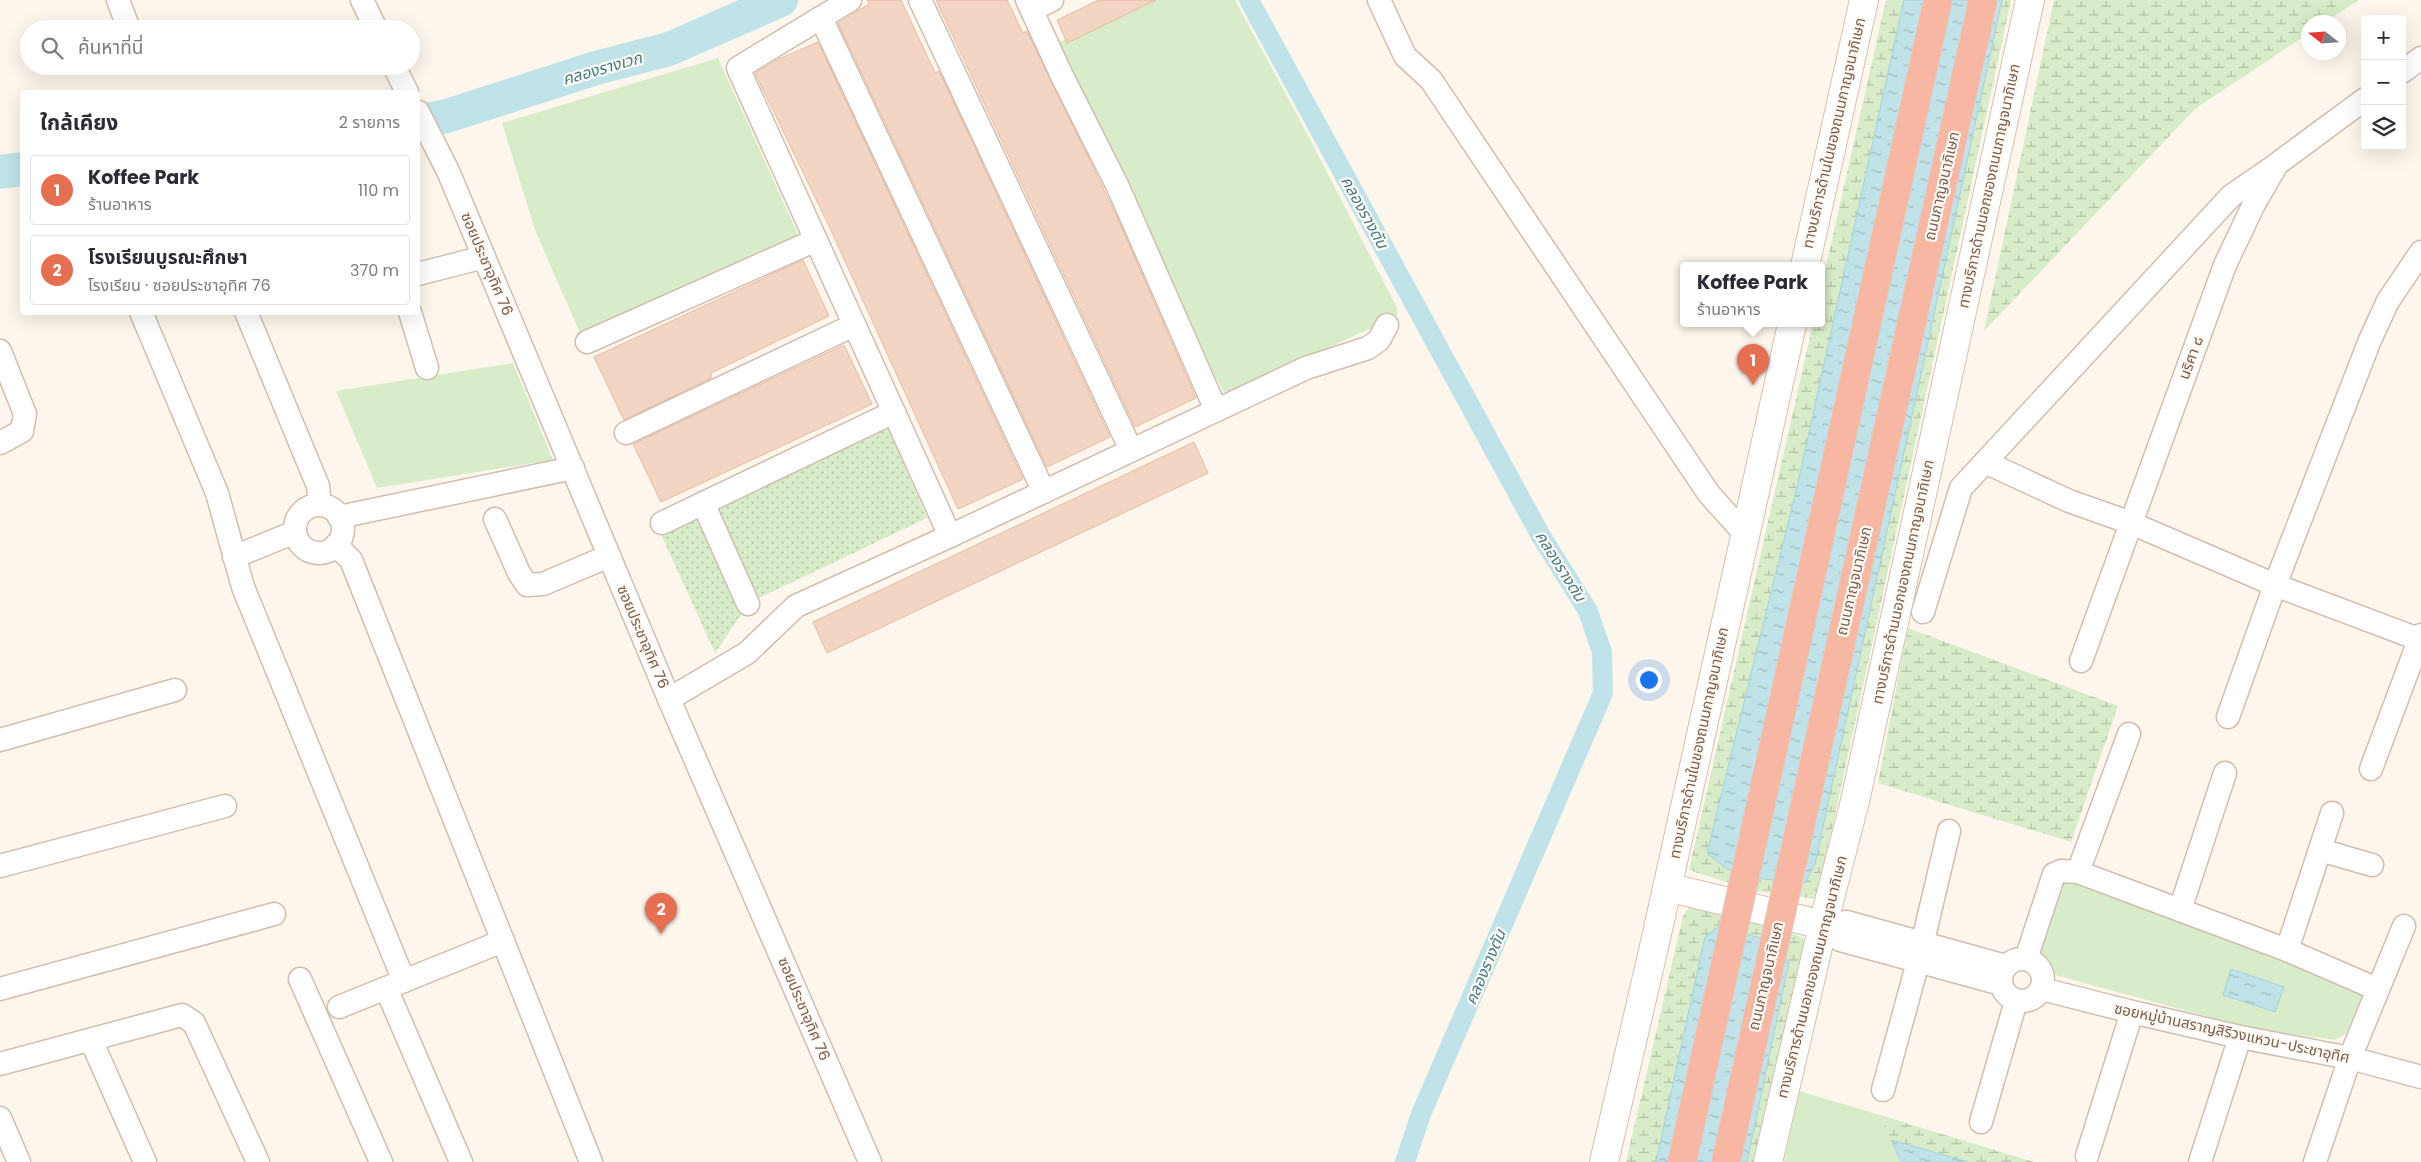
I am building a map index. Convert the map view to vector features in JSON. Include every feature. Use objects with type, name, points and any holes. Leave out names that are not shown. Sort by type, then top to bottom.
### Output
[{"type":"highway","points":[[1682,1162],[1938,0]]},
{"type":"highway","name":"ถนนกาญจนาภิเษก","points":[[1726,1162],[1983,0]]},
{"type":"main road","name":"ทางบริการด้านในของถนนกาญจนาภิเษก","points":[[1805,262],[1864,0]]},
{"type":"main road","name":"ทางบริการด้านนอกของถนนกาญจนาภิเษก","points":[[1768,1162],[1823,925],[1855,801],[2030,0]]},
{"type":"main road","name":"ทางบริการด้านในของถนนกาญจนาภิเษก","points":[[1604,1162],[1791,327]]},
{"type":"main road","points":[[1667,887],[1823,925]]},
{"type":"street","points":[[118,0],[126,20]]},
{"type":"street","points":[[362,0],[372,20]]},
{"type":"street","points":[[850,0],[738,68],[950,536]]},
{"type":"street","points":[[920,0],[1131,450]]},
{"type":"street","points":[[1052,0],[1029,5],[1118,187],[1216,410]]},
{"type":"street","points":[[1379,0],[1405,56],[1431,80],[1709,494],[1745,534]]},
{"type":"street","points":[[821,18],[1044,492]]},
{"type":"street","points":[[2406,69],[2421,58]]},
{"type":"street","points":[[399,75],[406,90]]},
{"type":"street","name":"นริศา ๘","points":[[2081,660],[2225,265],[2253,206],[2277,164],[2361,103]]},
{"type":"street","name":"ซอยประชาอุทิศ 76","points":[[420,116],[448,171],[669,699],[870,1162]]},
{"type":"street","points":[[1923,612],[1961,488],[2231,196],[2277,164]]},
{"type":"street","points":[[587,342],[816,240]]},
{"type":"street","points":[[2228,716],[2276,584],[2370,340],[2388,301],[2421,252]]},
{"type":"street","points":[[420,273],[484,257]]},
{"type":"street","points":[[143,315],[217,493],[243,587],[461,1162]]},
{"type":"street","points":[[247,315],[318,486],[320,505]]},
{"type":"street","points":[[411,315],[427,368]]},
{"type":"street","points":[[626,432],[854,325]]},
{"type":"street","points":[[669,699],[747,652],[796,606],[950,536],[1306,368],[1368,348],[1379,340],[1387,325]]},
{"type":"street","points":[[0,351],[25,414],[22,431],[0,443]]},
{"type":"street","points":[[662,523],[894,412]]},
{"type":"street","points":[[1985,462],[2069,501],[2131,523],[2276,584],[2420,638],[2370,769]]},
{"type":"street","points":[[339,517],[572,468]]},
{"type":"street","points":[[702,503],[748,604]]},
{"type":"street","points":[[320,505],[328,507],[339,517],[342,532],[336,546],[323,553],[308,551],[297,540],[295,532],[299,516],[305,510],[320,505]]},
{"type":"street","points":[[495,519],[519,572],[527,585],[543,584],[609,556]]},
{"type":"street","points":[[234,556],[295,532]]},
{"type":"street","points":[[336,546],[351,560],[591,1162]]},
{"type":"street","points":[[0,740],[175,690]]},
{"type":"street","points":[[2078,872],[2129,734]]},
{"type":"street","points":[[2180,910],[2226,773]]},
{"type":"street","points":[[0,866],[225,806]]},
{"type":"street","points":[[2287,950],[2332,813]]},
{"type":"street","points":[[1883,1090],[1920,952],[1949,831]]},
{"type":"street","points":[[2320,850],[2372,865]]},
{"type":"street","points":[[1823,925],[1847,922],[1920,952],[2011,970],[2037,964],[2044,976],[2042,988],[2034,998],[2016,1001],[2006,995],[2011,970],[2054,874],[2061,871],[2078,872],[2287,950],[2377,989]]},
{"type":"street","points":[[0,989],[274,914]]},
{"type":"street","points":[[2315,1162],[2350,1058],[2404,926]]},
{"type":"street","points":[[339,1007],[503,941]]},
{"type":"street","points":[[300,979],[381,1162]]},
{"type":"street","name":"ซอยหมู่บ้านสราญสิริวงแหวน-ประชาอุทิศ","points":[[2042,988],[2132,1012],[2240,1037],[2350,1058],[2421,1076]]},
{"type":"street","points":[[1981,1122],[2016,1001]]},
{"type":"street","points":[[2087,1156],[2132,1012]]},
{"type":"street","points":[[0,1064],[182,1015],[194,1023],[258,1162]]},
{"type":"street","points":[[2200,1162],[2240,1037]]},
{"type":"street","points":[[91,1040],[145,1162]]},
{"type":"street","points":[[0,1118],[19,1162]]},
{"type":"green space","points":[[1148,0],[1235,0],[1300,120],[1397,308],[1397,316],[1226,395],[1206,362],[1055,53],[1060,42]]},
{"type":"green space","points":[[1886,0],[2011,0],[1817,899],[1755,891],[1689,870],[1812,327],[1825,327],[1825,271]]},
{"type":"green space","points":[[2054,0],[2359,0],[2336,15],[2301,15],[2301,39],[2195,109],[1984,331]]},
{"type":"green space","points":[[718,58],[807,254],[589,354],[535,230],[502,123]]},
{"type":"green space","points":[[513,363],[553,460],[377,488],[336,391]]},
{"type":"green space","points":[[888,428],[927,518],[759,598],[741,615],[715,653],[659,530]]},
{"type":"green space","points":[[1908,628],[2118,706],[2071,842],[1878,783]]},
{"type":"green space","points":[[2065,878],[2352,983],[2363,993],[2347,1033],[2335,1040],[2249,1028],[2055,975],[2046,957],[2034,946],[2056,885]]},
{"type":"green space","points":[[1691,904],[1794,934],[1807,940],[1753,1162],[1626,1162],[1683,916]]},
{"type":"green space","points":[[1799,1091],[1880,1115],[1901,1162],[1784,1162]]},
{"type":"green space","points":[[1880,1115],[2034,1162],[1968,1162],[1891,1140]]},
{"type":"water","points":[[1904,0],[2002,0],[1815,864],[1805,883],[1763,879],[1727,869],[1707,853],[1797,487]]},
{"type":"water","points":[[1718,927],[1761,938],[1789,962],[1747,1162],[1656,1162],[1705,937]]},
{"type":"water","points":[[2231,969],[2284,987],[2275,1012],[2223,995]]},
{"type":"water","points":[[1891,1140],[1965,1161],[1968,1162],[1901,1162]]},
{"type":"building","points":[[867,0],[901,0],[935,73],[939,71],[1110,437],[1047,467],[838,23],[869,4]]},
{"type":"building","points":[[936,0],[1007,0],[1023,33],[1027,31],[1118,219],[1196,398],[1135,427]]},
{"type":"building","points":[[1099,0],[1156,0],[1067,43],[1057,20]]},
{"type":"building","points":[[818,42],[1023,479],[958,509],[829,226],[755,73],[779,59]]},
{"type":"building","points":[[803,260],[829,316],[711,373],[711,378],[624,420],[594,357]]},
{"type":"building","points":[[844,345],[872,404],[661,502],[633,444]]},
{"type":"building","points":[[1194,442],[1208,473],[827,653],[813,622]]},
{"type":"waterway","name":"คลองรางเวก","points":[[420,122],[447,116],[596,68],[669,49],[781,0]]},
{"type":"waterway","name":"คลองรางตัน","points":[[1249,0],[1541,536],[1588,611],[1602,652],[1603,693],[1421,1114],[1405,1162]]},
{"type":"waterway","name":"คลองรางเวก","points":[[0,172],[20,169]]},
{"type":"place","name":"Koffee Park","points":[[1753,385]]},
{"type":"place","name":"โรงเรียนบูรณะศึกษา","points":[[661,934]]}]
